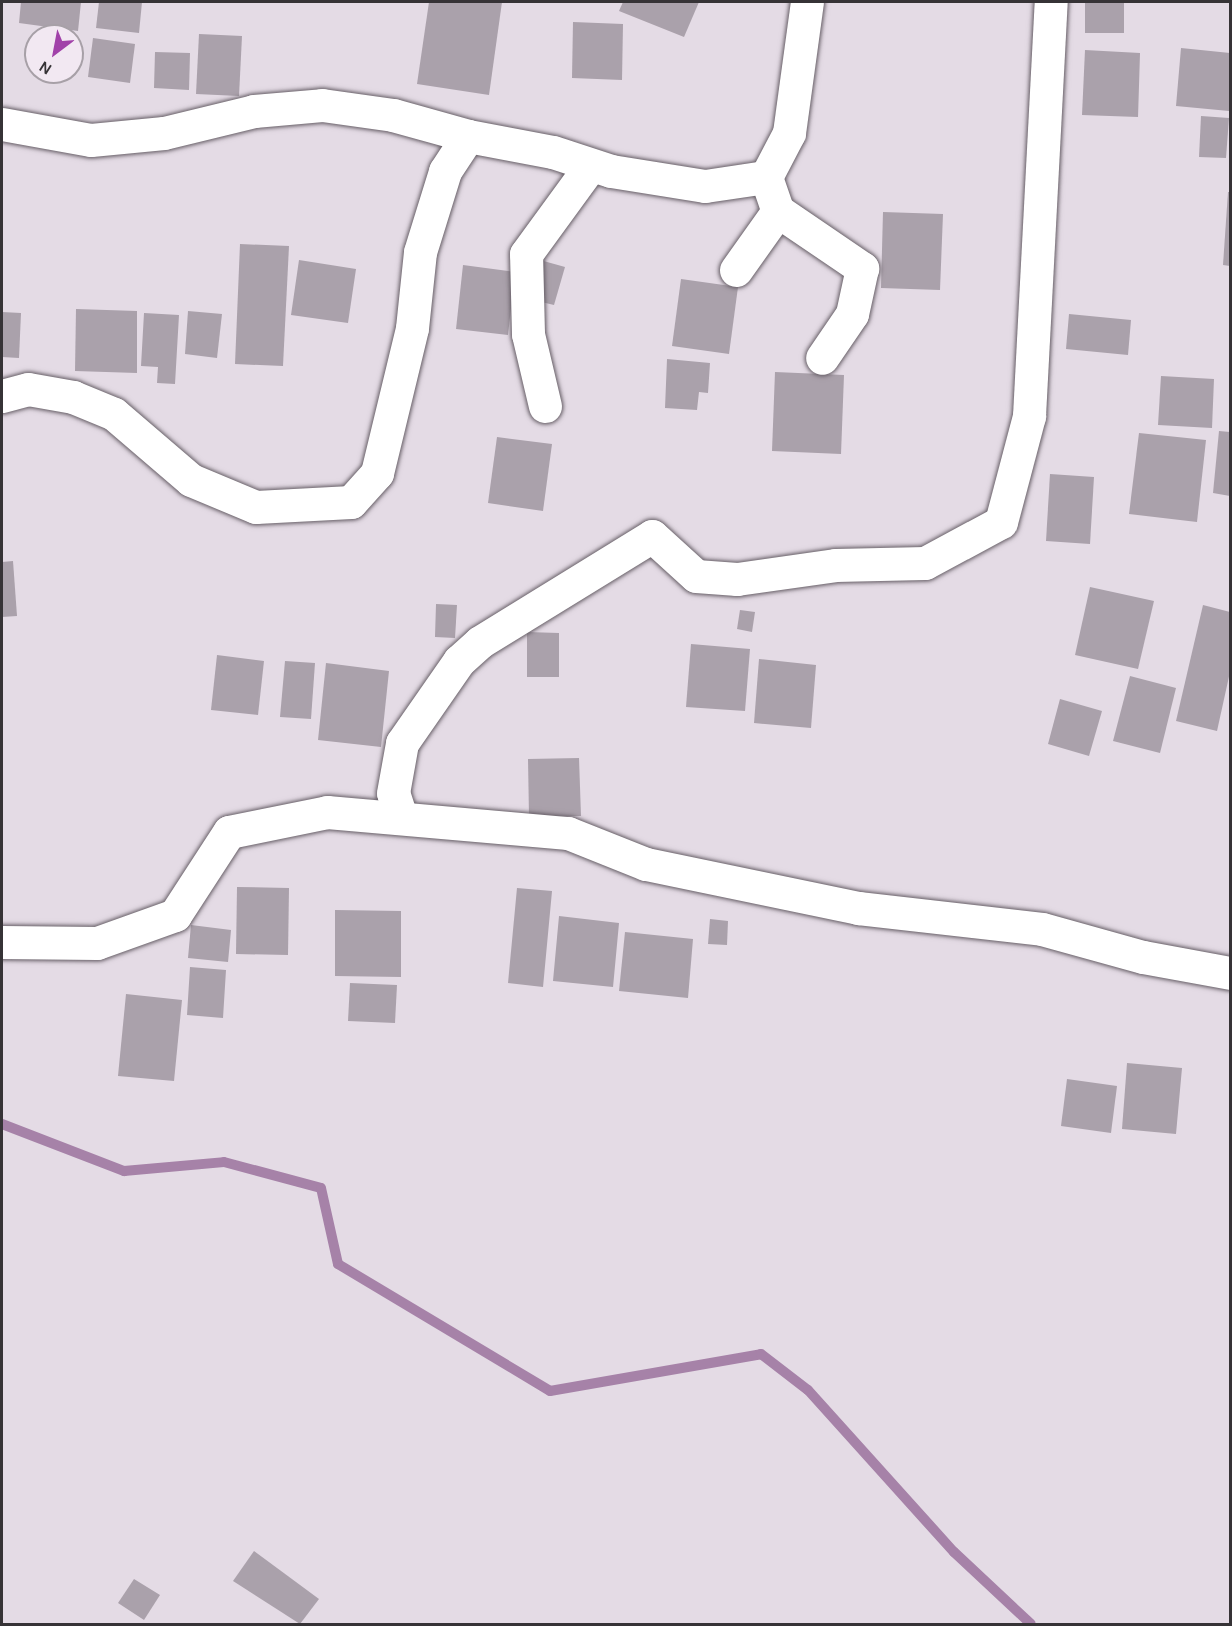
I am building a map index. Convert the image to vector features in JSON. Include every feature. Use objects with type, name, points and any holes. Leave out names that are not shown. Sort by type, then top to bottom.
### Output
[{"type":"street","points":[[807,2],[789,134],[766,177],[778,211],[862,268],[852,314],[822,358]]},
{"type":"street","points":[[401,817],[393,793],[402,743],[459,661],[480,642],[652,536],[696,576],[737,579],[835,565],[925,563],[1001,522],[1029,416],[1050,2]]},
{"type":"street","points":[[2,124],[91,140],[164,133],[254,111],[322,105],[393,115],[468,136],[591,165],[705,186],[766,177]]},
{"type":"street","points":[[2,396],[28,389],[73,397],[114,414],[191,480],[256,507],[351,502],[377,473],[412,328],[420,252],[446,171],[468,136]]},
{"type":"street","points":[[545,406],[528,334],[526,254],[591,165]]},
{"type":"street","points":[[736,270],[778,211]]},
{"type":"street","points":[[2,942],[97,943],[175,915],[229,832],[315,812],[401,817],[568,833],[646,864],[858,908],[1042,929],[1143,957],[1230,973]]},
{"type":"building","points":[[21,2],[81,2],[79,24],[19,23]]},
{"type":"building","points":[[99,2],[142,2],[139,33],[96,28]]},
{"type":"building","points":[[429,2],[502,2],[489,95],[417,84]]},
{"type":"building","points":[[623,2],[699,2],[684,37],[619,11]]},
{"type":"building","points":[[1085,2],[1124,2],[1124,33],[1085,33]]},
{"type":"building","points":[[573,22],[623,24],[622,80],[572,78]]},
{"type":"building","points":[[199,34],[242,36],[239,96],[196,94]]},
{"type":"building","points":[[93,38],[135,44],[130,83],[88,77]]},
{"type":"building","points":[[1181,48],[1230,53],[1229,111],[1176,106]]},
{"type":"building","points":[[1085,50],[1140,53],[1138,117],[1082,115]]},
{"type":"building","points":[[155,52],[190,53],[189,90],[154,88]]},
{"type":"building","points":[[1201,116],[1229,118],[1226,158],[1199,157]]},
{"type":"building","points":[[1228,192],[1230,192],[1230,266],[1223,265]]},
{"type":"building","points":[[883,212],[943,214],[940,290],[881,288]]},
{"type":"building","points":[[240,244],[289,246],[283,366],[235,364]]},
{"type":"building","points":[[299,260],[356,269],[348,323],[291,315]]},
{"type":"building","points":[[540,260],[565,267],[554,305],[529,299]]},
{"type":"building","points":[[463,265],[515,272],[508,335],[456,329]]},
{"type":"building","points":[[681,279],[738,287],[729,354],[672,346]]},
{"type":"building","points":[[76,309],[137,311],[137,373],[75,371]]},
{"type":"building","points":[[188,311],[222,314],[217,358],[185,354]]},
{"type":"building","points":[[2,312],[21,313],[19,358],[2,357]]},
{"type":"building","points":[[144,313],[179,315],[175,384],[157,383],[158,367],[141,366]]},
{"type":"building","points":[[1069,314],[1131,320],[1128,355],[1066,349]]},
{"type":"building","points":[[667,359],[710,363],[708,393],[699,392],[697,410],[665,408]]},
{"type":"building","points":[[775,372],[844,375],[841,454],[772,451]]},
{"type":"building","points":[[1161,376],[1214,379],[1212,428],[1158,425]]},
{"type":"building","points":[[1219,431],[1230,432],[1230,496],[1213,493]]},
{"type":"building","points":[[1139,433],[1206,440],[1197,522],[1129,514]]},
{"type":"building","points":[[497,437],[552,444],[543,511],[488,503]]},
{"type":"building","points":[[1050,474],[1094,477],[1090,544],[1046,541]]},
{"type":"building","points":[[13,561],[17,616],[2,617],[2,562]]},
{"type":"building","points":[[1090,587],[1154,601],[1138,669],[1075,655]]},
{"type":"building","points":[[436,604],[457,605],[455,638],[435,637]]},
{"type":"building","points":[[1203,605],[1230,612],[1230,672],[1217,731],[1176,721]]},
{"type":"building","points":[[740,610],[755,612],[752,632],[737,629]]},
{"type":"building","points":[[527,632],[559,633],[559,677],[527,677]]},
{"type":"building","points":[[691,644],[750,649],[745,711],[686,707]]},
{"type":"building","points":[[217,655],[264,661],[258,715],[211,710]]},
{"type":"building","points":[[759,659],[816,665],[811,728],[754,723]]},
{"type":"building","points":[[285,661],[315,663],[311,719],[280,717]]},
{"type":"building","points":[[326,663],[389,671],[381,747],[318,740]]},
{"type":"building","points":[[1130,676],[1176,688],[1160,753],[1113,741]]},
{"type":"building","points":[[1060,699],[1102,711],[1089,756],[1048,744]]},
{"type":"building","points":[[579,758],[581,816],[529,816],[528,759]]},
{"type":"building","points":[[237,887],[289,888],[288,955],[236,954]]},
{"type":"building","points":[[517,888],[552,891],[543,987],[508,983]]},
{"type":"building","points":[[335,910],[401,911],[401,977],[335,976]]},
{"type":"building","points":[[559,916],[619,923],[613,987],[553,981]]},
{"type":"building","points":[[710,919],[728,921],[727,945],[708,944]]},
{"type":"building","points":[[191,925],[231,930],[228,962],[188,958]]},
{"type":"building","points":[[625,932],[693,939],[688,998],[619,991]]},
{"type":"building","points":[[190,967],[226,970],[223,1018],[187,1015]]},
{"type":"building","points":[[350,983],[397,985],[395,1023],[348,1021]]},
{"type":"building","points":[[126,994],[182,1000],[174,1081],[118,1076]]},
{"type":"building","points":[[1127,1063],[1182,1068],[1176,1134],[1122,1129]]},
{"type":"building","points":[[1067,1079],[1117,1086],[1111,1133],[1061,1126]]},
{"type":"building","points":[[254,1551],[319,1599],[300,1624],[233,1581]]},
{"type":"building","points":[[134,1579],[160,1595],[144,1620],[118,1603]]},
{"type":"waterway","points":[[2,1124],[124,1171],[224,1162],[321,1188],[338,1264],[550,1391],[761,1354],[808,1390],[954,1552],[1031,1624]]}]
